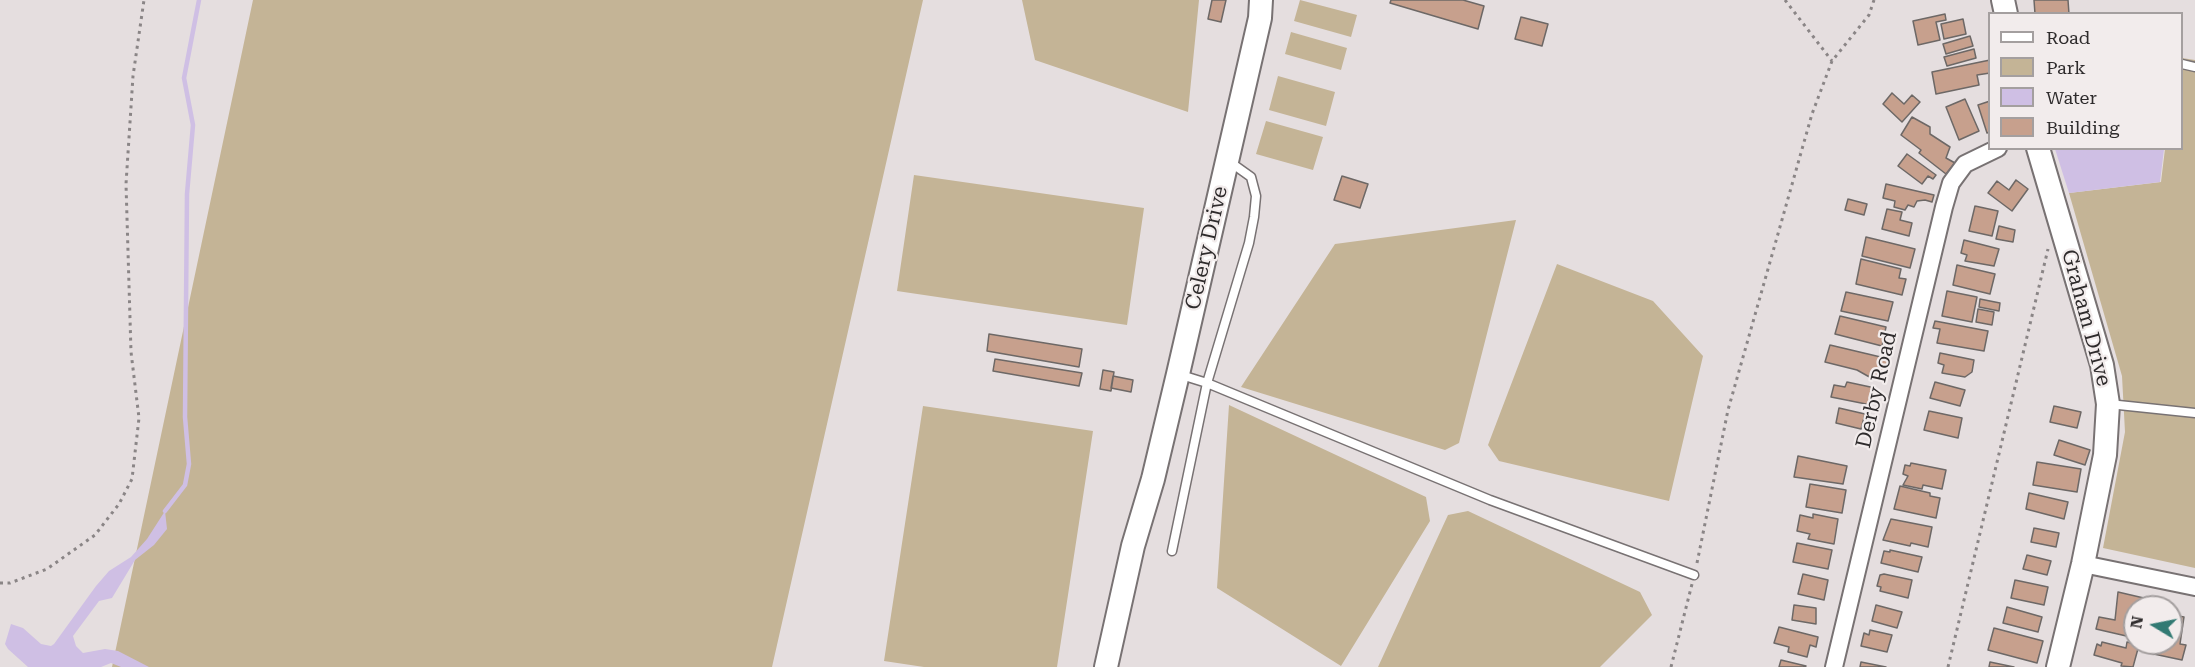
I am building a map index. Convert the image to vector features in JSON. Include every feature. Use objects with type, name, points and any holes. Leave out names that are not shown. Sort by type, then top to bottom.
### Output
[{"type":"street","name":"Celery Drive","points":[[1106,667],[1133,546],[1153,479],[1264,6]]},
{"type":"street","name":"Derby Road","points":[[1834,667],[1951,183],[1965,164],[1994,150]]},
{"type":"street","name":"Graham Drive","points":[[2039,150],[2102,365],[2108,404],[2105,455],[2083,564],[2058,667]]},
{"type":"street","name":"Celery Drive","points":[[1120,667],[1145,549],[1153,479]]},
{"type":"street","points":[[2083,564],[2195,587]]},
{"type":"lane","points":[[1172,551],[1207,383],[1249,243],[1254,217],[1256,196],[1251,177],[1227,160]]},
{"type":"lane","points":[[1178,374],[1207,383],[1490,500],[1694,575]]},
{"type":"lane","points":[[2108,404],[2195,413]]},
{"type":"path","points":[[0,583],[10,583],[47,569],[95,535],[119,504],[132,479],[139,418],[131,352],[126,184],[133,76],[144,0]]},
{"type":"path","points":[[1785,0],[1832,61]]},
{"type":"path","points":[[1671,667],[1694,575],[1728,410],[1812,114],[1832,61],[1869,15],[1874,0]]},
{"type":"path","points":[[1948,667],[2049,243]]},
{"type":"green space","points":[[253,0],[923,0],[772,667],[112,667]]},
{"type":"green space","points":[[1022,0],[1199,0],[1188,112],[1035,60]]},
{"type":"green space","points":[[1300,0],[1357,15],[1351,37],[1294,21]]},
{"type":"green space","points":[[1291,32],[1347,48],[1341,70],[1285,54]]},
{"type":"green space","points":[[2183,58],[2195,60],[2195,568],[2103,548],[2125,432],[2122,376],[2069,193],[2161,182],[2165,150],[2183,150]]},
{"type":"green space","points":[[1278,76],[1335,92],[1326,126],[1269,110]]},
{"type":"green space","points":[[1266,121],[1323,137],[1313,170],[1256,154]]},
{"type":"green space","points":[[914,175],[1144,208],[1127,325],[897,291]]},
{"type":"green space","points":[[1516,220],[1459,443],[1445,450],[1241,387],[1335,244]]},
{"type":"green space","points":[[1557,264],[1653,301],[1703,356],[1669,501],[1499,461],[1488,445]]},
{"type":"green space","points":[[1229,405],[1426,497],[1430,521],[1341,666],[1217,588]]},
{"type":"green space","points":[[923,406],[1093,431],[1057,667],[924,667],[884,661]]},
{"type":"green space","points":[[1468,511],[1640,592],[1652,615],[1600,667],[1378,667],[1448,515]]},
{"type":"water","points":[[2055,150],[2164,150],[2160,182],[2069,193]]},
{"type":"water","points":[[165,511],[167,529],[154,545],[135,560],[112,598],[99,601],[73,636],[76,646],[83,653],[105,649],[118,651],[149,667],[121,667],[111,663],[101,667],[28,667],[8,649],[5,644],[11,624],[23,628],[41,644],[51,646],[54,644],[96,586],[109,571],[131,557],[147,539]]},
{"type":"building","points":[[1212,0],[1226,0],[1221,22],[1208,19]]},
{"type":"building","points":[[1391,0],[1463,0],[1484,6],[1478,29],[1390,3]]},
{"type":"building","points":[[2034,0],[2068,0],[2069,12],[2035,12]]},
{"type":"building","points":[[1945,14],[1946,20],[1936,22],[1940,40],[1918,45],[1913,21]]},
{"type":"building","points":[[1521,17],[1548,24],[1542,46],[1515,39]]},
{"type":"building","points":[[1963,19],[1966,34],[1944,39],[1941,24]]},
{"type":"building","points":[[1970,36],[1973,46],[1946,54],[1943,44]]},
{"type":"building","points":[[1974,49],[1976,58],[1947,66],[1944,57]]},
{"type":"building","points":[[1988,60],[1988,73],[1977,75],[1979,85],[1936,94],[1932,72]]},
{"type":"building","points":[[1892,93],[1904,104],[1912,95],[1920,102],[1902,122],[1883,104]]},
{"type":"building","points":[[1965,99],[1979,131],[1959,140],[1946,107]]},
{"type":"building","points":[[1988,102],[1988,133],[1987,133],[1978,105]]},
{"type":"building","points":[[1912,117],[1930,127],[1930,134],[1950,147],[1946,158],[1955,163],[1946,174],[1919,153],[1921,150],[1901,135]]},
{"type":"building","points":[[1907,154],[1936,175],[1933,179],[1928,176],[1922,184],[1898,166]]},
{"type":"building","points":[[1342,176],[1368,184],[1360,208],[1334,200]]},
{"type":"building","points":[[2016,180],[2028,189],[2012,211],[1988,193],[1997,181],[2009,190]]},
{"type":"building","points":[[1886,184],[1934,195],[1932,202],[1917,201],[1914,207],[1908,205],[1905,210],[1894,207],[1895,201],[1883,198]]},
{"type":"building","points":[[1848,199],[1867,204],[1864,215],[1845,210]]},
{"type":"building","points":[[1975,206],[1998,211],[1992,236],[1969,231]]},
{"type":"building","points":[[1887,209],[1902,212],[1900,220],[1912,223],[1909,236],[1882,229]]},
{"type":"building","points":[[1999,226],[2015,230],[2013,242],[1996,239]]},
{"type":"building","points":[[1866,237],[1915,249],[1910,268],[1862,256]]},
{"type":"building","points":[[1964,240],[1999,249],[1994,266],[1965,261],[1967,255],[1961,253]]},
{"type":"building","points":[[1861,259],[1901,269],[1899,278],[1906,279],[1902,295],[1856,284]]},
{"type":"building","points":[[1957,265],[1995,274],[1990,294],[1953,285]]},
{"type":"building","points":[[1947,291],[1977,297],[1972,322],[1942,316]]},
{"type":"building","points":[[1846,292],[1893,302],[1888,321],[1841,311]]},
{"type":"building","points":[[1980,299],[2000,303],[1999,311],[1979,307]]},
{"type":"building","points":[[1978,309],[1994,312],[1992,325],[1976,322]]},
{"type":"building","points":[[1840,316],[1886,327],[1882,346],[1835,334]]},
{"type":"building","points":[[1935,321],[1988,331],[1984,351],[1937,343],[1940,329],[1933,328]]},
{"type":"building","points":[[989,334],[1082,349],[1079,367],[987,351]]},
{"type":"building","points":[[1830,345],[1889,359],[1886,370],[1873,379],[1857,370],[1825,362]]},
{"type":"building","points":[[1940,353],[1974,360],[1972,372],[1965,377],[1942,373],[1944,365],[1938,363]]},
{"type":"building","points":[[995,359],[1082,373],[1079,386],[993,371]]},
{"type":"building","points":[[1103,370],[1114,372],[1111,391],[1100,389]]},
{"type":"building","points":[[1113,376],[1133,380],[1131,392],[1111,388]]},
{"type":"building","points":[[1847,382],[1875,388],[1871,405],[1831,397],[1834,385],[1845,387]]},
{"type":"building","points":[[1935,382],[1965,390],[1960,406],[1930,398]]},
{"type":"building","points":[[2054,406],[2081,412],[2077,428],[2050,422]]},
{"type":"building","points":[[1839,408],[1865,414],[1861,429],[1836,423]]},
{"type":"building","points":[[1929,411],[1962,418],[1958,438],[1924,430]]},
{"type":"building","points":[[2059,440],[2090,450],[2085,465],[2054,455]]},
{"type":"building","points":[[1798,456],[1847,466],[1843,484],[1794,477]]},
{"type":"building","points":[[2037,462],[2081,469],[2077,492],[2033,485]]},
{"type":"building","points":[[1911,463],[1946,470],[1942,489],[1923,485],[1922,489],[1903,485],[1908,476],[1903,474],[1905,465],[1910,466]]},
{"type":"building","points":[[1810,484],[1846,490],[1842,513],[1806,507]]},
{"type":"building","points":[[1900,486],[1930,493],[1930,496],[1940,498],[1936,518],[1894,509]]},
{"type":"building","points":[[2029,493],[2068,502],[2064,519],[2026,509]]},
{"type":"building","points":[[1813,514],[1838,519],[1834,544],[1808,539],[1810,534],[1797,531],[1800,515],[1813,518]]},
{"type":"building","points":[[1891,519],[1932,527],[1928,547],[1883,540]]},
{"type":"building","points":[[2034,528],[2059,533],[2056,547],[2031,542]]},
{"type":"building","points":[[1797,543],[1832,550],[1828,569],[1793,562]]},
{"type":"building","points":[[1890,550],[1922,557],[1918,572],[1881,563],[1884,551],[1890,552]]},
{"type":"building","points":[[2027,555],[2051,561],[2047,575],[2023,569]]},
{"type":"building","points":[[1803,574],[1828,580],[1824,600],[1798,594]]},
{"type":"building","points":[[1880,575],[1912,580],[1908,598],[1880,591],[1881,587],[1877,586]]},
{"type":"building","points":[[2015,580],[2048,587],[2044,605],[2011,598]]},
{"type":"building","points":[[2118,592],[2131,595],[2123,595],[2123,635],[2096,629],[2099,617],[2115,620]]},
{"type":"building","points":[[1794,605],[1816,608],[1816,624],[1792,620]]},
{"type":"building","points":[[1876,605],[1902,612],[1897,628],[1872,621]]},
{"type":"building","points":[[2007,607],[2042,617],[2038,632],[2003,623]]},
{"type":"building","points":[[1779,627],[1818,637],[1816,647],[1810,645],[1807,657],[1788,652],[1789,647],[1774,643]]},
{"type":"building","points":[[1994,628],[2043,641],[2037,663],[1988,650]]},
{"type":"building","points":[[1870,630],[1892,635],[1887,652],[1861,646],[1864,633],[1869,635]]},
{"type":"building","points":[[2102,642],[2123,647],[2123,655],[2136,655],[2133,667],[2121,666],[2122,663],[2094,655],[2097,644],[2101,646]]},
{"type":"building","points":[[2183,644],[2186,645],[2182,660],[2158,655],[2183,655]]},
{"type":"building","points":[[1781,660],[1806,666],[1779,667]]},
{"type":"building","points":[[1861,662],[1886,667],[1860,667]]},
{"type":"building","points":[[1990,662],[2014,667],[1989,667]]},
{"type":"waterway","points":[[165,511],[185,485],[189,464],[185,417],[187,194],[193,125],[184,78],[199,0]]}]
